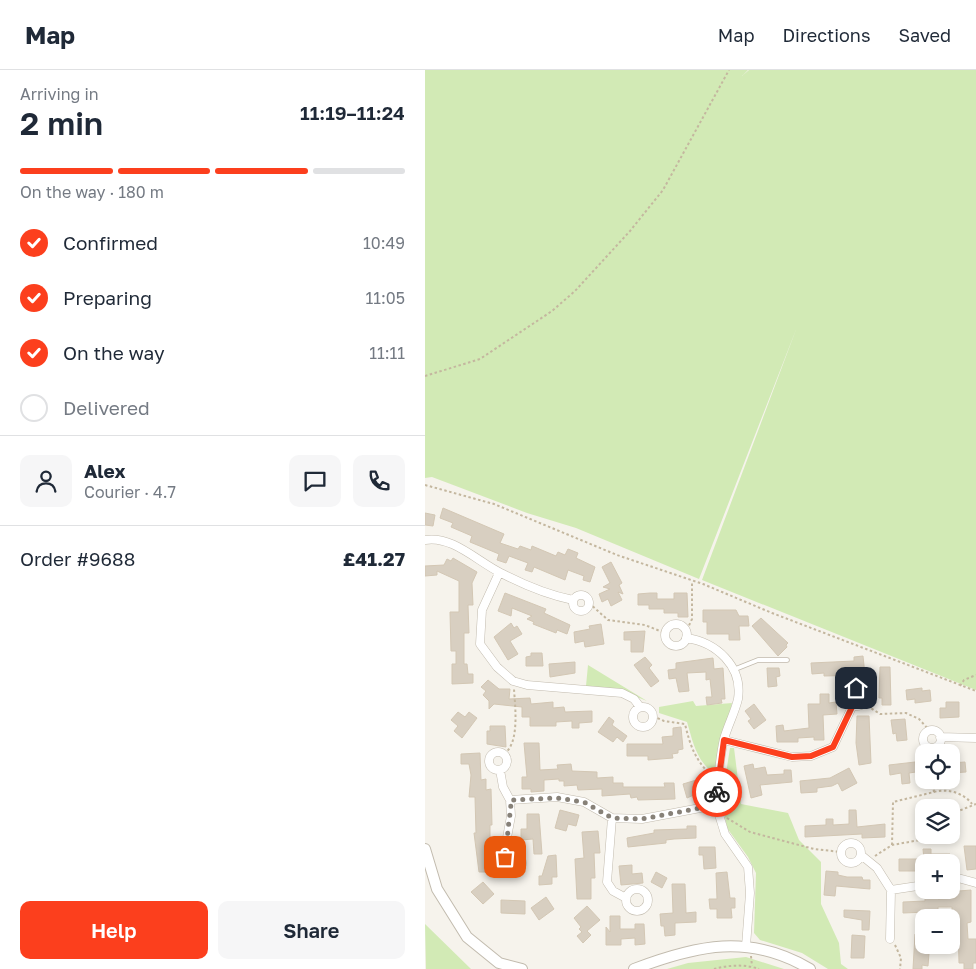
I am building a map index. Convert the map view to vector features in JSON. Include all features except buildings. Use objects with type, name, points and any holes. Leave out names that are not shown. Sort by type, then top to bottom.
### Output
[{"type":"street","points":[[425,540],[433,538],[451,544],[499,573],[559,597],[573,600],[583,595],[589,603],[586,610],[581,612],[574,608],[573,600]]},
{"type":"street","points":[[499,573],[482,610],[480,644],[497,667],[513,681],[527,685],[622,693],[634,699],[641,707],[650,710],[653,716],[651,722],[646,727],[637,725],[633,720],[633,714],[641,707]]},
{"type":"street","points":[[686,636],[680,645],[673,646],[667,642],[665,633],[670,627],[677,625],[683,628],[686,636],[714,648],[729,660],[737,680],[738,698],[724,740],[716,805],[725,834],[748,867],[749,893],[746,946]]},
{"type":"street","points":[[856,688],[865,692],[866,700],[863,704],[853,705],[849,700],[849,694],[856,688]]},
{"type":"street","points":[[724,740],[792,757],[811,756],[833,747],[853,705]]},
{"type":"street","points":[[925,744],[924,735],[929,730],[937,732],[940,737],[938,744]]},
{"type":"street","points":[[940,737],[976,738]]},
{"type":"street","points":[[494,752],[505,754],[507,762],[500,770],[491,767],[489,759],[494,752]]},
{"type":"street","points":[[500,770],[503,787],[511,800],[511,816],[506,843],[510,854]]},
{"type":"street","points":[[511,800],[557,798],[584,802],[612,818],[642,819],[716,805]]},
{"type":"street","points":[[612,818],[607,882],[613,891],[626,898]]},
{"type":"street","points":[[852,843],[860,848],[861,855],[857,861],[851,863],[845,861],[841,852],[843,846],[852,843]]},
{"type":"street","points":[[425,849],[437,888],[467,937],[499,963],[522,969]]},
{"type":"street","points":[[861,855],[877,868],[891,890],[890,939]]},
{"type":"street","points":[[960,879],[976,883]]},
{"type":"street","points":[[891,890],[915,886]]},
{"type":"street","points":[[634,969],[697,949],[746,946],[791,958],[810,969]]},
{"type":"lane","points":[[733,670],[759,660],[787,660]]},
{"type":"path","points":[[425,376],[480,359],[552,310],[575,291],[663,190],[729,70]]},
{"type":"path","points":[[425,485],[494,504],[617,555],[703,584],[771,613],[976,691]]},
{"type":"path","points":[[686,636],[692,620],[692,581]]},
{"type":"path","points":[[589,603],[608,620],[633,625],[645,625],[665,633]]},
{"type":"path","points":[[960,686],[963,680],[976,675]]},
{"type":"path","points":[[505,754],[509,751],[515,724],[513,681]]},
{"type":"path","points":[[863,704],[880,714],[906,713],[919,719],[929,730]]},
{"type":"path","points":[[653,716],[664,721],[685,724],[691,748],[696,758],[701,766],[718,782]]},
{"type":"path","points":[[892,844],[893,802],[945,789],[968,799],[972,804]]},
{"type":"path","points":[[960,810],[976,804]]},
{"type":"path","points":[[719,816],[730,818],[749,832],[814,849],[841,852]]},
{"type":"path","points":[[869,860],[892,844],[915,841]]},
{"type":"path","points":[[890,939],[901,958],[900,969]]},
{"type":"path","points":[[714,969],[724,966],[752,966],[759,969]]},
{"type":"green space","points":[[425,70],[748,70],[742,76],[749,70],[976,70],[976,690],[702,580],[797,327],[699,579],[576,528],[527,513],[432,477],[425,478]]},
{"type":"green space","points":[[588,665],[647,701],[619,690],[586,686]]},
{"type":"green space","points":[[693,701],[696,706],[732,703],[715,774],[699,757],[687,722],[659,713],[659,707]]},
{"type":"green space","points":[[730,748],[734,748],[741,804],[788,813],[799,840],[821,862],[821,904],[839,943],[841,964],[848,969],[828,969],[802,953],[760,940],[754,933],[756,873],[748,857],[727,828],[722,799]]},
{"type":"green space","points":[[425,924],[471,969],[426,969]]},
{"type":"green space","points":[[746,957],[784,969],[667,969],[688,963]]},
{"type":"way so far","points":[[505,857],[510,854],[506,843],[511,816],[511,800],[531,797],[557,798],[584,802],[612,818],[642,819],[716,805],[717,792]]},
{"type":"route","points":[[717,792],[724,740],[792,757],[811,756],[833,747],[853,705],[848,697],[850,691],[856,688]]}]
